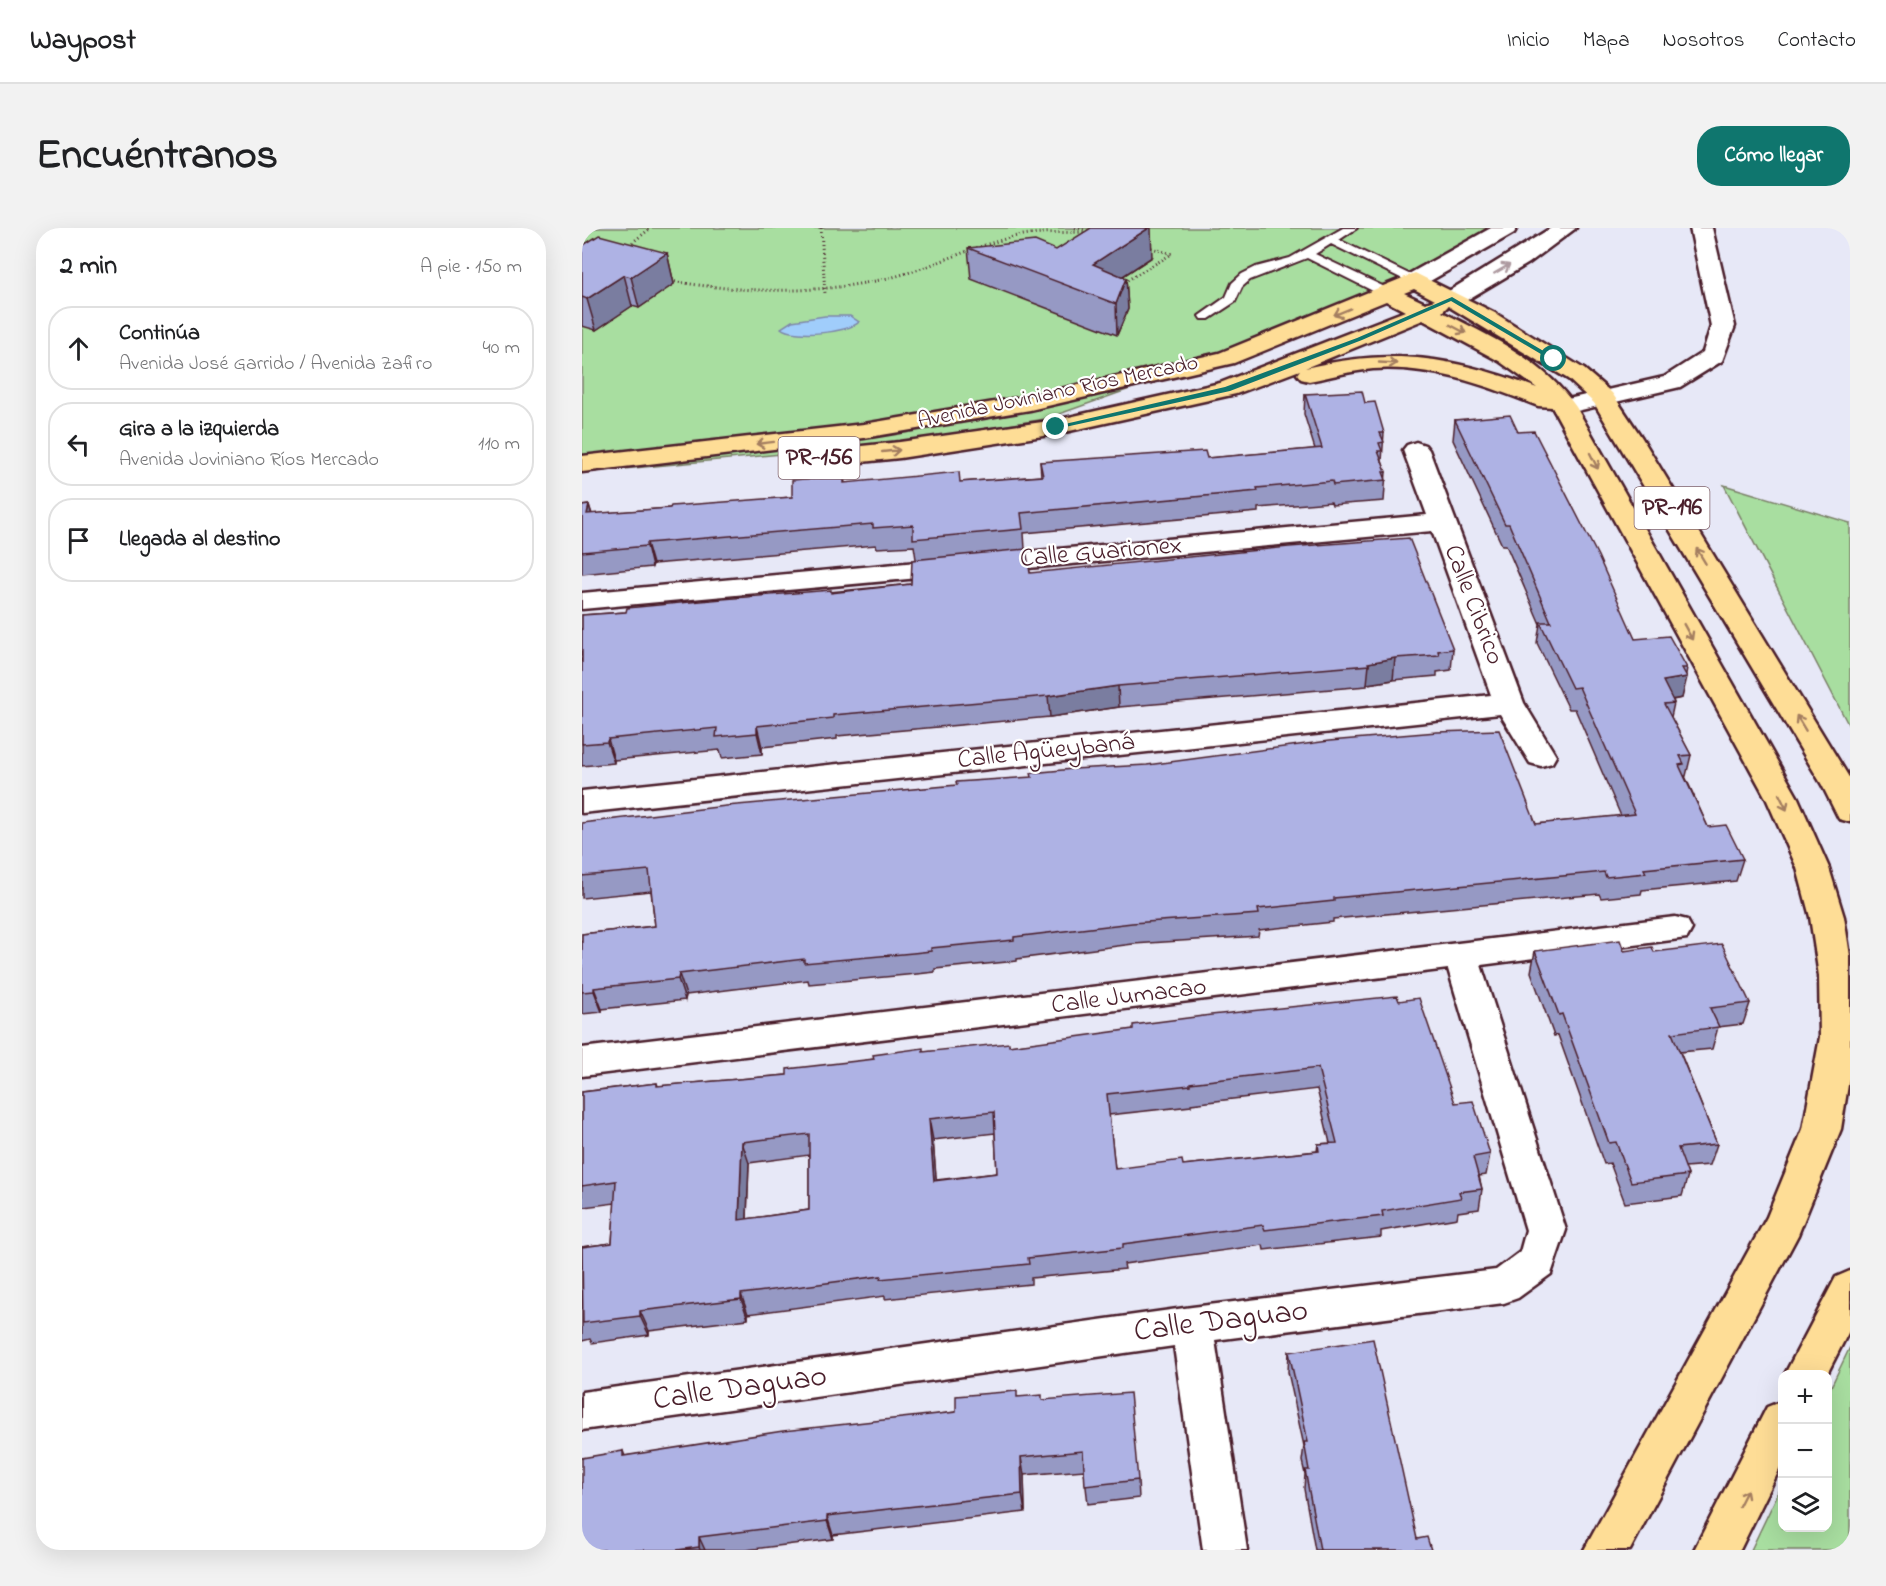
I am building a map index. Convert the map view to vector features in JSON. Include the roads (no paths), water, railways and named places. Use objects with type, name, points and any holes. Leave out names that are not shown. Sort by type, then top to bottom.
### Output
[{"type":"main road","name":"PR-196","points":[[1401,286],[1561,364],[1603,398],[1630,438],[1838,785],[1850,811]]},
{"type":"main road","name":"Avenida Joviniano Ríos Mercado","points":[[582,464],[864,431],[1030,403],[1226,358],[1401,286]]},
{"type":"main road","name":"PR-196","points":[[1438,306],[1461,330],[1546,383],[1564,407],[1782,798],[1813,868],[1827,917],[1837,986],[1838,1037],[1822,1129],[1784,1223],[1606,1550]]},
{"type":"main road","name":"Avenida Joviniano Ríos Mercado","points":[[582,482],[900,450],[1056,427],[1227,389],[1438,306]]},
{"type":"main road","points":[[1227,389],[1380,362],[1431,366],[1481,377],[1564,407]]},
{"type":"main road","points":[[1808,1370],[1850,1289]]},
{"type":"main road","points":[[1716,1550],[1780,1424]]},
{"type":"street","name":"Avenida Joviniano Ríos Mercado","points":[[1401,286],[1506,228]]},
{"type":"street","name":"Avenida Joviniano Ríos Mercado","points":[[1438,306],[1521,258],[1565,228]]},
{"type":"street","points":[[1564,407],[1672,382],[1714,356],[1723,326],[1701,228]]},
{"type":"street","name":"Calle Cibrico","points":[[1416,450],[1509,703],[1541,756]]},
{"type":"street","name":"Calle Guarionex","points":[[582,601],[1442,522]]},
{"type":"street","name":"Calle Agüeybaná","points":[[582,802],[1509,703]]},
{"type":"street","name":"Calle Jumacao","points":[[582,1062],[1461,957],[1580,939],[1675,929]]},
{"type":"street","name":"Calle Daguao","points":[[582,1411],[1192,1325],[1504,1286],[1536,1262],[1546,1230],[1461,957]]},
{"type":"street","points":[[1192,1325],[1225,1550]]},
{"type":"lane","points":[[1205,316],[1231,300],[1236,286],[1246,277],[1260,270],[1294,261],[1351,228]]},
{"type":"lane","points":[[1331,240],[1401,286]]},
{"type":"lane","points":[[1307,254],[1401,286]]},
{"type":"water","points":[[825,316],[850,316],[859,322],[844,329],[820,333],[796,333],[781,328],[792,321]]}]
